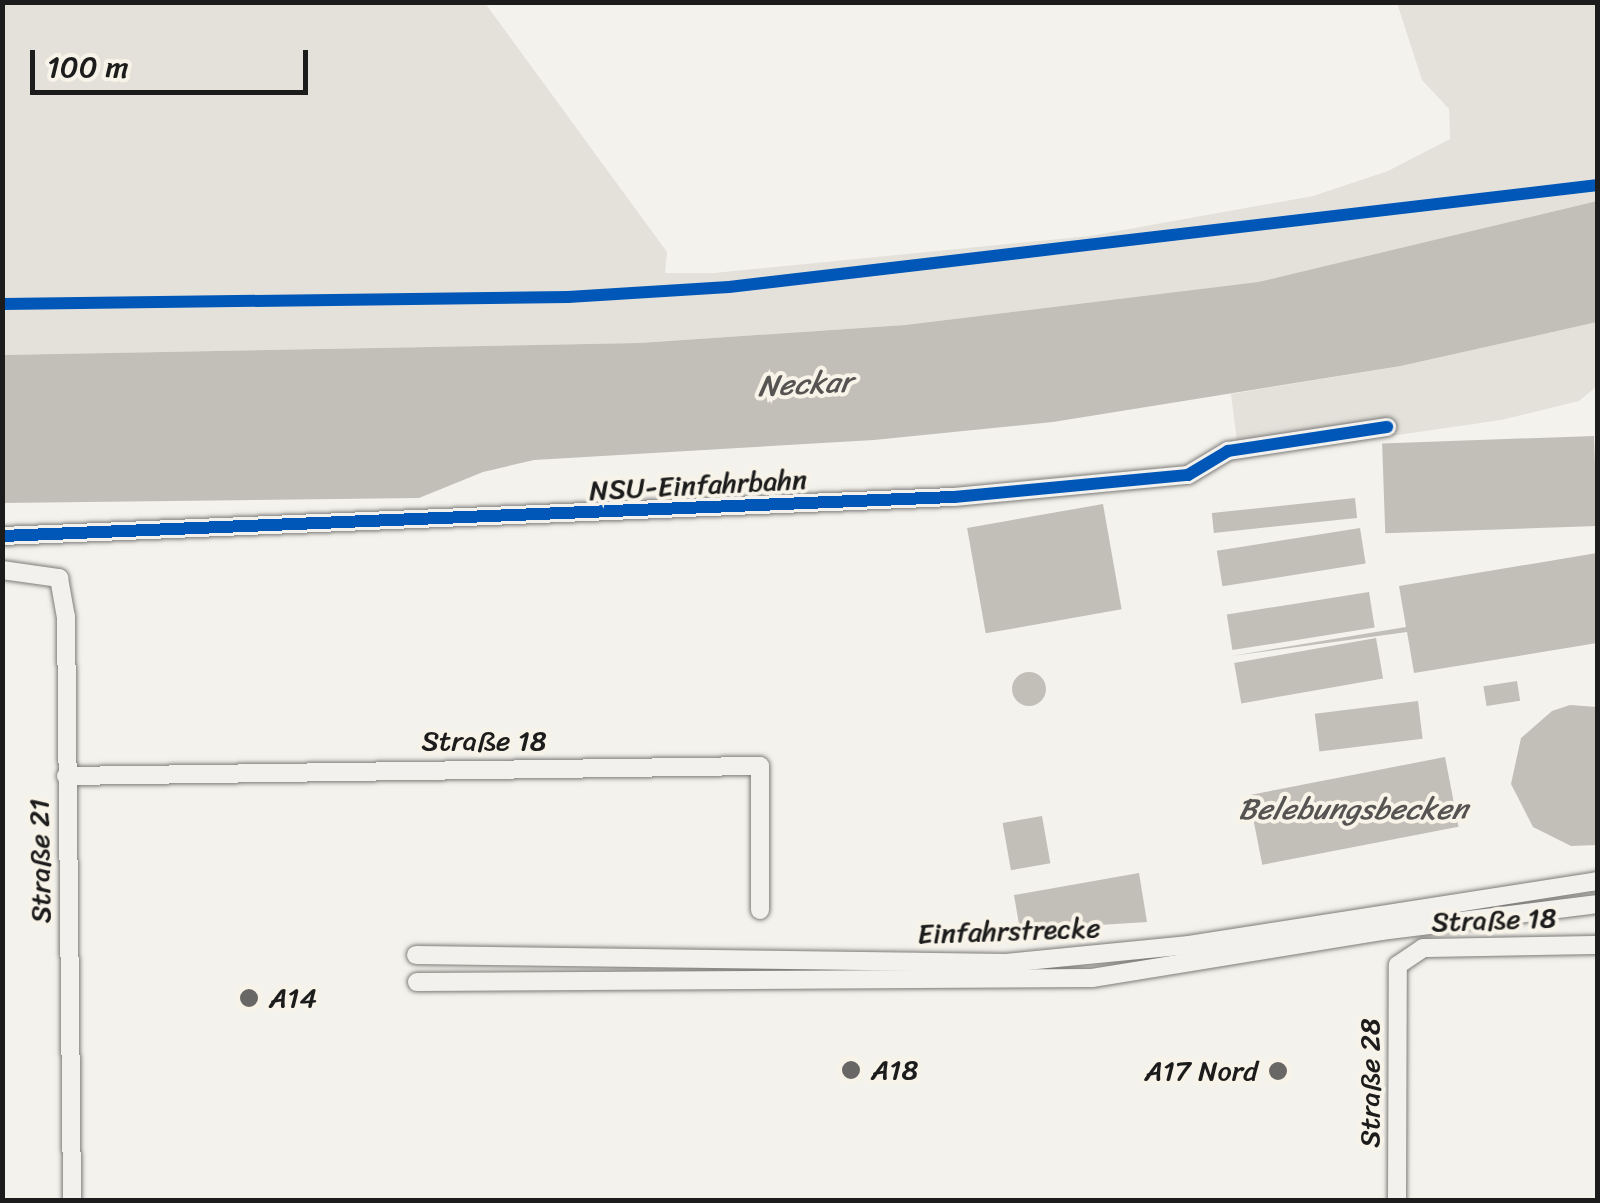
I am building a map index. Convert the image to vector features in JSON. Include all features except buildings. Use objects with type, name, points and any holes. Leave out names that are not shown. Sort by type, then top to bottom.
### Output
[{"type":"street","name":"NSU-Einfahrbahn","points":[[2,536],[954,497],[1188,475],[1228,451],[1387,427]]},
{"type":"street","name":"Straße 21","points":[[2,570],[59,578],[72,1200]]},
{"type":"street","name":"Straße 18","points":[[66,776],[760,766],[760,910]]},
{"type":"street","name":"Einfahrstrecke","points":[[416,955],[1039,961],[1189,946],[1598,881]]},
{"type":"street","name":"Einfahrstrecke","points":[[416,982],[1092,978],[1400,928],[1598,904]]},
{"type":"street","name":"Straße 18","points":[[1398,965],[1423,948],[1598,944]]},
{"type":"street","name":"Straße 28","points":[[1397,1200],[1398,965]]},
{"type":"shaded area","points":[[2,3],[485,3],[667,252],[665,273],[714,273],[1090,236],[1313,196],[1388,171],[1450,139],[1449,109],[1422,80],[1397,3],[1597,3],[1597,201],[1258,282],[905,325],[639,343],[3,355]]},
{"type":"shaded area","points":[[1597,322],[1597,386],[1579,401],[1501,420],[1239,458],[1231,394],[1402,366]]},
{"type":"water","name":"Neckar","points":[[1597,201],[1597,322],[1401,366],[1053,422],[874,440],[534,460],[483,472],[419,498],[3,503],[3,355],[639,343],[905,325],[1258,282]]},
{"type":"water","points":[[1594,436],[1597,526],[1385,533],[1382,443]]},
{"type":"water","points":[[1355,498],[1357,518],[1214,533],[1212,513]]},
{"type":"water","points":[[1103,504],[1122,609],[986,633],[967,528]]},
{"type":"water","points":[[1360,528],[1366,564],[1222,586],[1217,551]]},
{"type":"water","points":[[1597,553],[1597,643],[1414,673],[1407,632],[1231,656],[1406,627],[1399,586]]},
{"type":"water","points":[[1369,592],[1375,628],[1232,650],[1227,615]]},
{"type":"water","points":[[1376,638],[1383,678],[1241,703],[1234,663]]},
{"type":"water","points":[[1029,672],[1041,677],[1046,689],[1041,701],[1029,706],[1017,701],[1012,689],[1017,677]]},
{"type":"water","points":[[1517,681],[1520,701],[1487,706],[1483,686]]},
{"type":"water","points":[[1418,701],[1423,739],[1319,751],[1315,714]]},
{"type":"water","points":[[1570,705],[1597,707],[1596,845],[1571,846],[1533,827],[1511,784],[1521,738],[1552,711]]},
{"type":"water","name":"Belebungsbecken","points":[[1445,757],[1459,827],[1262,865],[1249,795]]},
{"type":"water","points":[[1042,816],[1050,863],[1011,870],[1003,823]]},
{"type":"water","points":[[1139,873],[1147,922],[1020,930],[1014,895]]},
{"type":"cycle path","points":[[2,304],[568,297],[729,287],[1598,185]]},
{"type":"cycle path","points":[[2,536],[954,497],[1188,475],[1228,451],[1387,427]]},
{"type":"place","name":"A14","points":[[249,998]]},
{"type":"place","name":"A18","points":[[851,1070]]},
{"type":"place","name":"A17 Nord","points":[[1278,1071]]}]
